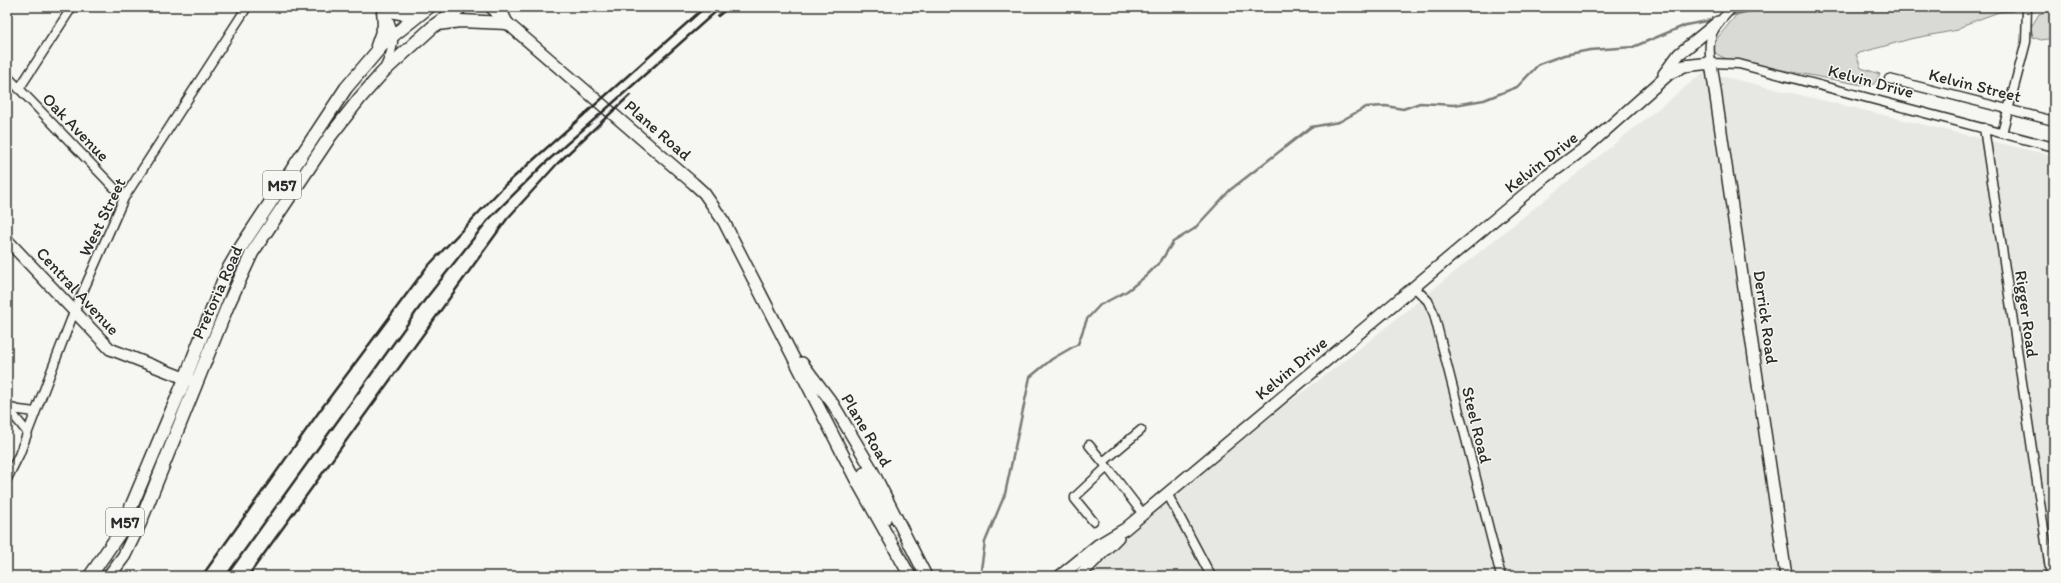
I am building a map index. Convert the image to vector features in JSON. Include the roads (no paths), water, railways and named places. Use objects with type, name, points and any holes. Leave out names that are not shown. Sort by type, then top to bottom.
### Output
[{"type":"main road","points":[[373,55],[384,26],[385,7],[395,12],[417,16]]},
{"type":"main road","name":"Pretoria Road","points":[[90,576],[121,530],[185,379],[227,271],[241,247],[333,107],[373,55],[394,34],[429,7]]},
{"type":"main road","name":"Pretoria Road","points":[[110,576],[128,549],[140,523],[239,278],[252,253],[332,135],[383,72],[435,25],[461,7]]},
{"type":"main road","points":[[435,25],[460,21],[506,22],[499,7]]},
{"type":"street","points":[[19,89],[72,7]]},
{"type":"street","name":"West Street","points":[[7,479],[74,312],[124,198],[248,7]]},
{"type":"street","points":[[383,72],[392,52],[394,34],[385,7]]},
{"type":"street","name":"Plane Road","points":[[491,7],[506,22],[704,193],[724,222],[769,307],[855,478],[910,576]]},
{"type":"street","points":[[1660,79],[1680,54],[1718,22],[1733,7]]},
{"type":"street","points":[[2002,133],[2026,42],[2028,7]]},
{"type":"street","points":[[1711,63],[1709,37],[1718,22]]},
{"type":"street","name":"Kelvin Drive","points":[[1079,576],[1125,529],[1167,493],[1415,288],[1543,179],[1589,145],[1628,112],[1660,79],[1679,67],[1693,64],[1711,63],[1739,64],[2054,147]]},
{"type":"street","name":"Derrick Road","points":[[1711,63],[1786,576]]},
{"type":"street","name":"Oak Avenue","points":[[7,76],[124,198]]},
{"type":"street","name":"Kelvin Street","points":[[1889,79],[2054,121]]},
{"type":"street","name":"Rigger Road","points":[[1984,128],[2051,576]]},
{"type":"street","name":"Central Avenue","points":[[7,240],[110,349],[197,383]]},
{"type":"street","name":"Steel Road","points":[[1415,288],[1428,301],[1434,314],[1501,576]]},
{"type":"street","name":"Plane Road","points":[[769,307],[800,360],[833,404],[871,468],[926,576]]},
{"type":"street","points":[[27,432],[7,407],[35,412]]},
{"type":"street","points":[[1093,520],[1075,499],[1075,497],[1141,430]]},
{"type":"street","points":[[1089,445],[1143,514]]},
{"type":"street","points":[[864,473],[877,499],[897,552]]},
{"type":"street","points":[[1167,493],[1211,576]]},
{"type":"street","name":"Kelvin Drive","points":[[1060,576],[1098,545],[1125,529]]},
{"type":"waterway","points":[[1728,16],[1767,7]]},
{"type":"waterway","points":[[980,576],[985,542],[1005,494],[1030,377],[1052,359],[1078,344],[1087,319],[1100,305],[1127,291],[1146,276],[1161,261],[1173,242],[1194,229],[1230,190],[1311,127],[1339,122],[1366,107],[1386,106],[1403,109],[1420,103],[1454,105],[1484,100],[1517,87],[1539,64],[1564,55],[1590,50],[1633,47],[1686,25],[1716,19]]},
{"type":"railway","points":[[202,576],[321,409],[426,268],[505,185],[705,7]]},
{"type":"railway","points":[[226,576],[424,301],[488,220],[543,165],[721,7]]},
{"type":"railway","points":[[718,16],[729,7]]},
{"type":"railway","points":[[248,576],[507,219],[557,164],[630,95]]}]
